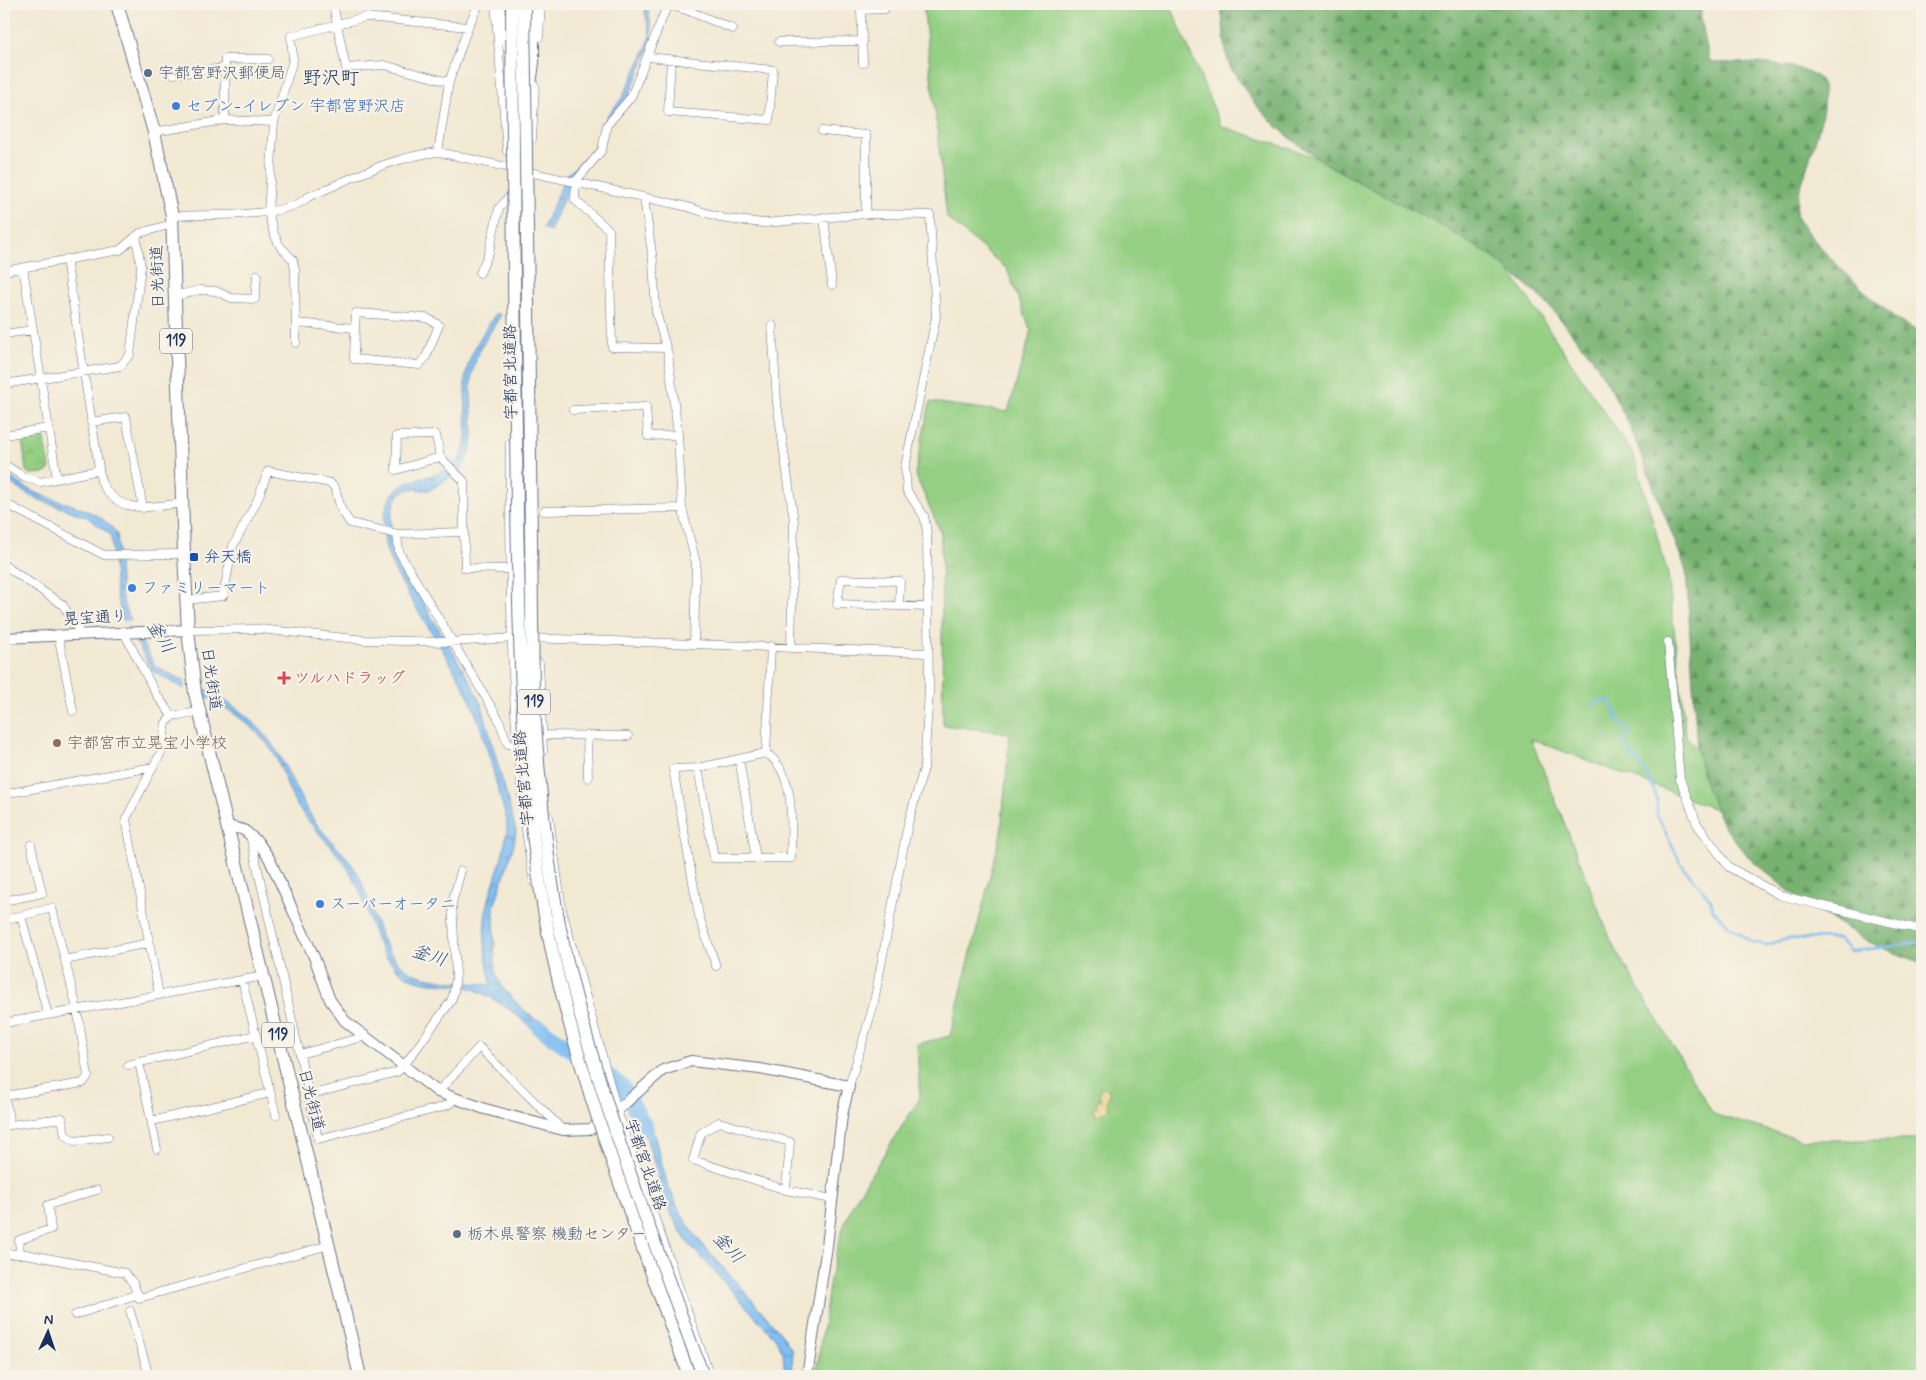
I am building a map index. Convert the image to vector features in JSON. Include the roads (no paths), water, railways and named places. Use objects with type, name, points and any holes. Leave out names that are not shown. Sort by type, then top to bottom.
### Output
[{"type":"highway","name":"日光街道","points":[[117,4],[154,132],[172,220],[186,600],[194,689],[360,1376]]},
{"type":"highway","points":[[501,4],[512,62]]},
{"type":"highway","name":"宇都宮北道路","points":[[512,4],[521,690],[530,809],[553,955],[572,1030],[596,1112],[689,1376]]},
{"type":"highway","name":"宇都宮北道路","points":[[524,4],[533,690],[537,750],[550,871],[565,952],[583,1027],[637,1192],[703,1376]]},
{"type":"highway","points":[[525,118],[533,63],[533,4]]},
{"type":"street","points":[[333,4],[346,68],[384,65],[449,82]]},
{"type":"street","points":[[438,152],[449,82],[468,26],[479,4]]},
{"type":"street","points":[[496,4],[509,168],[512,638],[517,744],[526,837],[550,968],[596,1125],[684,1376]]},
{"type":"street","points":[[541,4],[530,173],[537,638],[545,786],[562,910],[620,1108],[710,1376]]},
{"type":"street","points":[[864,63],[861,10],[886,8],[887,4]]},
{"type":"street","points":[[666,348],[612,347],[609,230],[575,200],[576,182],[602,150],[607,125],[631,97],[665,12],[671,5],[690,7],[732,29]]},
{"type":"street","points":[[296,343],[293,260],[280,246],[268,212],[274,122],[293,60],[292,36],[366,17],[468,26]]},
{"type":"street","points":[[779,42],[862,41]]},
{"type":"street","points":[[648,57],[773,70],[769,120],[668,112],[671,60]]},
{"type":"street","points":[[225,120],[225,59],[268,59]]},
{"type":"street","points":[[173,74],[225,68]]},
{"type":"street","points":[[154,132],[225,120],[274,122]]},
{"type":"street","points":[[822,131],[866,135],[866,214]]},
{"type":"street","points":[[4,271],[120,250],[140,233],[172,220],[268,212],[301,203],[308,197],[387,163],[414,155],[438,152],[684,206],[726,218],[764,223],[866,214],[930,215],[936,317],[905,467],[907,491],[924,516],[927,532],[929,692],[924,768],[908,824],[873,1007],[842,1115],[807,1376]]},
{"type":"street","points":[[480,273],[489,252],[499,208],[509,197]]},
{"type":"street","points":[[644,198],[653,261],[656,312],[666,348],[678,435],[682,508],[696,563],[694,644]]},
{"type":"street","points":[[824,217],[832,285]]},
{"type":"street","points":[[4,384],[120,366],[130,355],[141,266],[136,236]]},
{"type":"street","points":[[66,259],[99,470],[105,490],[122,504],[143,508],[182,503]]},
{"type":"street","points":[[23,268],[57,479]]},
{"type":"street","points":[[175,296],[199,290],[216,291],[231,298],[256,299],[257,275]]},
{"type":"street","points":[[356,313],[427,318],[439,325],[426,357],[419,365],[354,359],[355,328],[356,313]]},
{"type":"street","points":[[296,323],[355,328]]},
{"type":"street","points":[[772,325],[777,403],[794,521],[791,647]]},
{"type":"street","points":[[4,334],[33,330]]},
{"type":"street","points":[[573,410],[646,407],[648,436],[678,435]]},
{"type":"street","points":[[91,422],[126,417],[143,508]]},
{"type":"street","points":[[4,435],[49,428]]},
{"type":"street","points":[[440,457],[396,470],[397,436],[436,435],[440,457],[464,480],[465,568],[505,569]]},
{"type":"street","points":[[4,464],[25,478],[41,482],[99,470]]},
{"type":"street","points":[[186,600],[223,596],[233,546],[257,501],[268,471],[330,484],[335,488],[340,509],[350,522],[397,534],[464,532]]},
{"type":"street","points":[[4,503],[87,547],[111,556],[184,554]]},
{"type":"street","points":[[544,510],[682,508]]},
{"type":"street","points":[[397,534],[399,552],[498,718],[508,744],[517,744]]},
{"type":"street","points":[[4,566],[63,605],[80,633]]},
{"type":"street","points":[[899,606],[900,581],[841,579],[837,604],[927,608]]},
{"type":"street","points":[[188,630],[260,630],[365,640],[453,642],[537,638],[927,652]]},
{"type":"street","name":"晃宝通り","points":[[4,638],[80,633],[188,630]]},
{"type":"street","points":[[130,631],[156,694],[172,716]]},
{"type":"street","points":[[58,634],[73,711]]},
{"type":"street","points":[[1668,642],[1680,779],[1697,824],[1729,867],[1779,895],[1922,930]]},
{"type":"street","points":[[766,754],[771,646]]},
{"type":"street","points":[[159,995],[126,819],[161,753],[166,723],[172,716],[199,712]]},
{"type":"street","points":[[542,735],[628,736]]},
{"type":"street","points":[[587,735],[588,778]]},
{"type":"street","points":[[698,768],[714,858],[791,858],[791,820],[788,787],[775,759],[766,754],[698,768],[673,769],[700,916],[716,966]]},
{"type":"street","points":[[739,759],[756,858]]},
{"type":"street","points":[[4,794],[153,768]]},
{"type":"street","points":[[228,826],[244,830],[258,842],[269,858],[330,1000],[345,1021],[363,1037],[438,1092],[455,1099],[564,1130],[591,1128],[620,1108],[663,1070],[691,1061],[760,1069],[849,1086]]},
{"type":"street","points":[[250,835],[318,1139],[439,1108],[455,1099]]},
{"type":"street","points":[[4,901],[42,893],[31,845]]},
{"type":"street","points":[[309,1095],[397,1072],[404,1067],[451,1001],[456,975],[452,903],[461,871]]},
{"type":"street","points":[[4,920],[52,908],[78,1010],[88,1076],[83,1083],[4,1094],[7,1125],[62,1118],[65,1135],[75,1141],[108,1137]]},
{"type":"street","points":[[20,916],[48,1015]]},
{"type":"street","points":[[65,960],[149,942]]},
{"type":"street","points":[[4,1023],[264,976]]},
{"type":"street","points":[[242,980],[276,1115]]},
{"type":"street","points":[[128,1065],[256,1035]]},
{"type":"street","points":[[300,1054],[363,1037]]},
{"type":"street","points":[[438,1092],[479,1047],[564,1130]]},
{"type":"street","points":[[139,1062],[158,1149]]},
{"type":"street","points":[[152,1121],[270,1093]]},
{"type":"street","points":[[786,1190],[790,1142],[719,1122],[700,1133],[693,1160],[786,1190],[832,1199]]},
{"type":"street","points":[[20,1254],[19,1240],[51,1230],[48,1205],[97,1190]]},
{"type":"street","points":[[4,1254],[20,1254],[125,1273],[133,1284],[139,1298],[329,1245]]},
{"type":"street","points":[[75,1315],[138,1294]]},
{"type":"street","points":[[130,1311],[149,1376]]},
{"type":"water","points":[[643,4],[647,4],[652,32],[650,46],[629,96],[609,118],[599,146],[568,188],[550,231],[543,228],[566,176],[596,147],[607,116],[622,98],[647,47],[650,33]]},
{"type":"water","points":[[496,313],[501,315],[482,347],[472,372],[473,435],[469,455],[464,465],[457,472],[430,490],[410,489],[402,492],[393,507],[391,536],[393,553],[472,684],[482,706],[516,831],[514,844],[494,907],[495,971],[503,988],[521,1008],[558,1038],[552,1046],[515,1014],[484,994],[462,986],[431,983],[411,978],[401,973],[392,964],[385,956],[375,936],[352,875],[296,803],[273,752],[250,726],[223,706],[203,695],[202,687],[245,715],[271,742],[310,814],[321,830],[355,868],[382,938],[396,960],[406,969],[424,977],[491,985],[485,946],[485,917],[503,853],[507,820],[475,711],[448,659],[394,569],[386,546],[384,526],[385,512],[389,500],[395,491],[414,480],[445,470],[461,456],[466,438],[466,374],[478,342]]},
{"type":"water","points":[[4,473],[34,492],[90,512],[109,525],[117,534],[121,595],[127,614],[155,666],[184,681],[184,689],[153,671],[122,617],[116,594],[111,535],[87,517],[32,497],[4,479]]},
{"type":"water","points":[[642,1107],[655,1138],[667,1183],[681,1214],[697,1238],[781,1333],[792,1350],[793,1376],[785,1376],[783,1352],[775,1338],[687,1242],[667,1207],[646,1136],[635,1112]]},
{"type":"waterway","points":[[1593,704],[1603,700],[1611,703],[1618,719],[1629,734],[1623,743],[1647,774],[1657,798],[1657,815],[1681,864],[1711,900],[1713,910],[1729,926],[1752,942],[1766,945],[1786,939],[1838,938],[1850,951],[1922,942]]},
{"type":"waterway","name":"釜川","points":[[539,1027],[623,1087],[646,1129]]},
{"type":"place","name":"宇都宮野沢郵便局","points":[[148,73]]},
{"type":"place","name":"セブン-イレブン 宇都宮野沢店","points":[[176,106]]},
{"type":"place","name":"弁天橋","points":[[194,557]]},
{"type":"place","name":"ファミリーマート","points":[[132,588]]},
{"type":"place","name":"ツルハドラッグ","points":[[284,678]]},
{"type":"place","name":"宇都宮市立晃宝小学校","points":[[57,743]]},
{"type":"place","name":"スーパーオータニ","points":[[320,904]]},
{"type":"place","name":"栃木県警察 機動センター","points":[[457,1234]]},
{"type":"district","name":"野沢町","points":[[331,78]]}]
